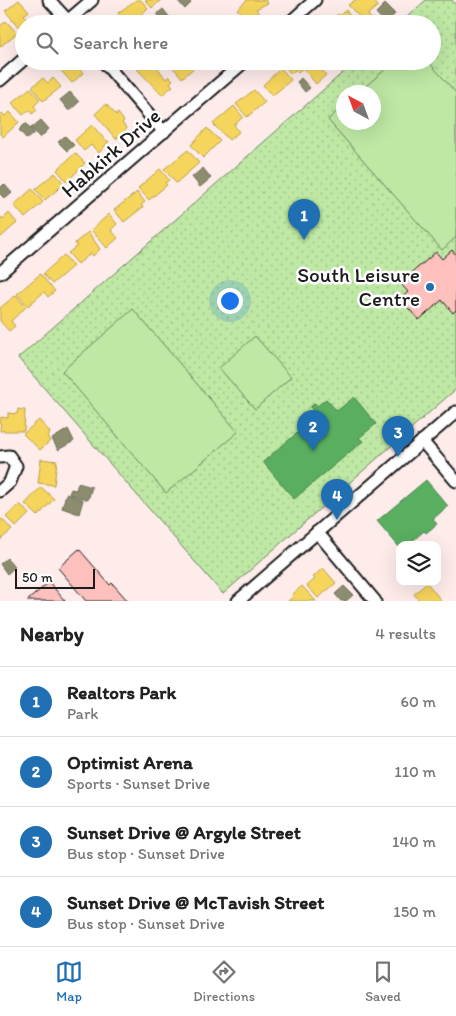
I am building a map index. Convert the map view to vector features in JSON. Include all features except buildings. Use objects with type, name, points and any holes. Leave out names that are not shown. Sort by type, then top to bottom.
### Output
[{"type":"street","points":[[49,0],[61,15]]},
{"type":"street","points":[[76,15],[92,0]]},
{"type":"street","points":[[298,15],[315,0]]},
{"type":"street","points":[[0,80],[15,67]]},
{"type":"street","points":[[111,70],[164,132]]},
{"type":"street","name":"Habkirk Drive","points":[[0,273],[235,70]]},
{"type":"street","points":[[238,601],[456,412]]},
{"type":"street","points":[[422,441],[456,481]]},
{"type":"street","points":[[0,457],[9,456],[16,466],[10,482],[0,491]]},
{"type":"street","points":[[317,532],[376,601]]},
{"type":"green space","points":[[426,0],[452,0],[456,5],[456,389],[223,594],[18,358],[346,70],[441,70],[441,15],[409,15]]},
{"type":"green space","points":[[385,70],[436,70],[456,93],[456,237],[442,250],[337,130],[381,130],[381,85],[367,85]]},
{"type":"green space","points":[[336,113],[336,129],[328,120]]},
{"type":"green space","points":[[133,309],[238,432],[166,493],[62,371]]},
{"type":"green space","points":[[255,336],[291,377],[255,409],[219,368]]},
{"type":"place","name":"Realtors Park","points":[[304,240]]},
{"type":"place","name":"South Leisure Centre","points":[[430,287]]},
{"type":"place","name":"Optimist Arena","points":[[313,451]]},
{"type":"place","name":"Sunset Drive @ Argyle Street","points":[[398,457]]},
{"type":"place","name":"Sunset Drive @ McTavish Street","points":[[337,520]]}]
